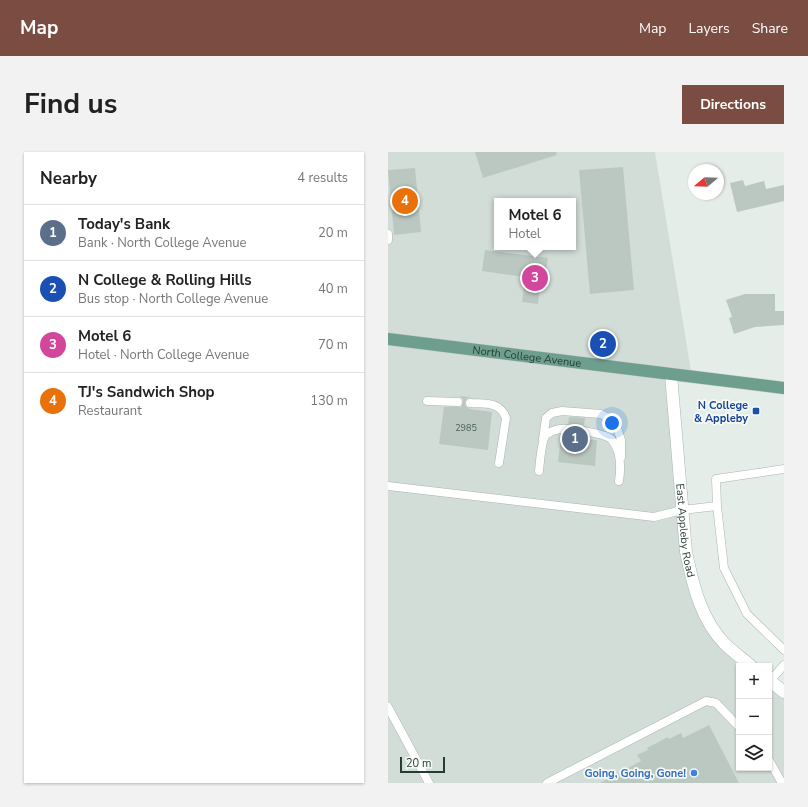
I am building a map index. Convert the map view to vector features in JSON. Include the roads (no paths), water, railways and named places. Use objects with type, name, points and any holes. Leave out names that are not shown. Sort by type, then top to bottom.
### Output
[{"type":"main road","name":"North College Avenue","points":[[388,339],[784,388]]},
{"type":"street","name":"East Appleby Road","points":[[670,374],[686,552],[692,581],[705,615],[714,630],[725,644],[747,663]]},
{"type":"street","points":[[772,682],[784,692]]},
{"type":"lane","points":[[388,234],[388,240]]},
{"type":"lane","points":[[427,401],[458,402]]},
{"type":"lane","points":[[470,403],[495,405],[504,412],[506,418],[499,463]]},
{"type":"lane","points":[[539,471],[546,418],[552,413],[562,410],[601,414],[610,419],[617,428],[622,440],[619,481]]},
{"type":"lane","points":[[543,444],[545,436],[553,430],[562,429],[600,434],[611,439],[621,466]]},
{"type":"lane","points":[[784,469],[716,479],[717,506],[724,568],[747,614],[784,650]]},
{"type":"lane","points":[[388,486],[654,517],[682,510],[717,506]]},
{"type":"lane","points":[[772,678],[784,665]]},
{"type":"lane","points":[[547,783],[706,701],[716,703],[736,724]]},
{"type":"lane","points":[[388,707],[429,783]]},
{"type":"lane","points":[[772,765],[782,783]]},
{"type":"place","name":"TJ's Sandwich Shop","points":[[405,201]]},
{"type":"place","name":"Motel 6","points":[[535,278]]},
{"type":"place","name":"N College & Rolling Hills","points":[[603,344]]},
{"type":"place","name":"N College & Appleby","points":[[756,411]]},
{"type":"place","name":"Today's Bank","points":[[575,439]]},
{"type":"place","name":"Going, Going, Gone!","points":[[694,773]]}]
